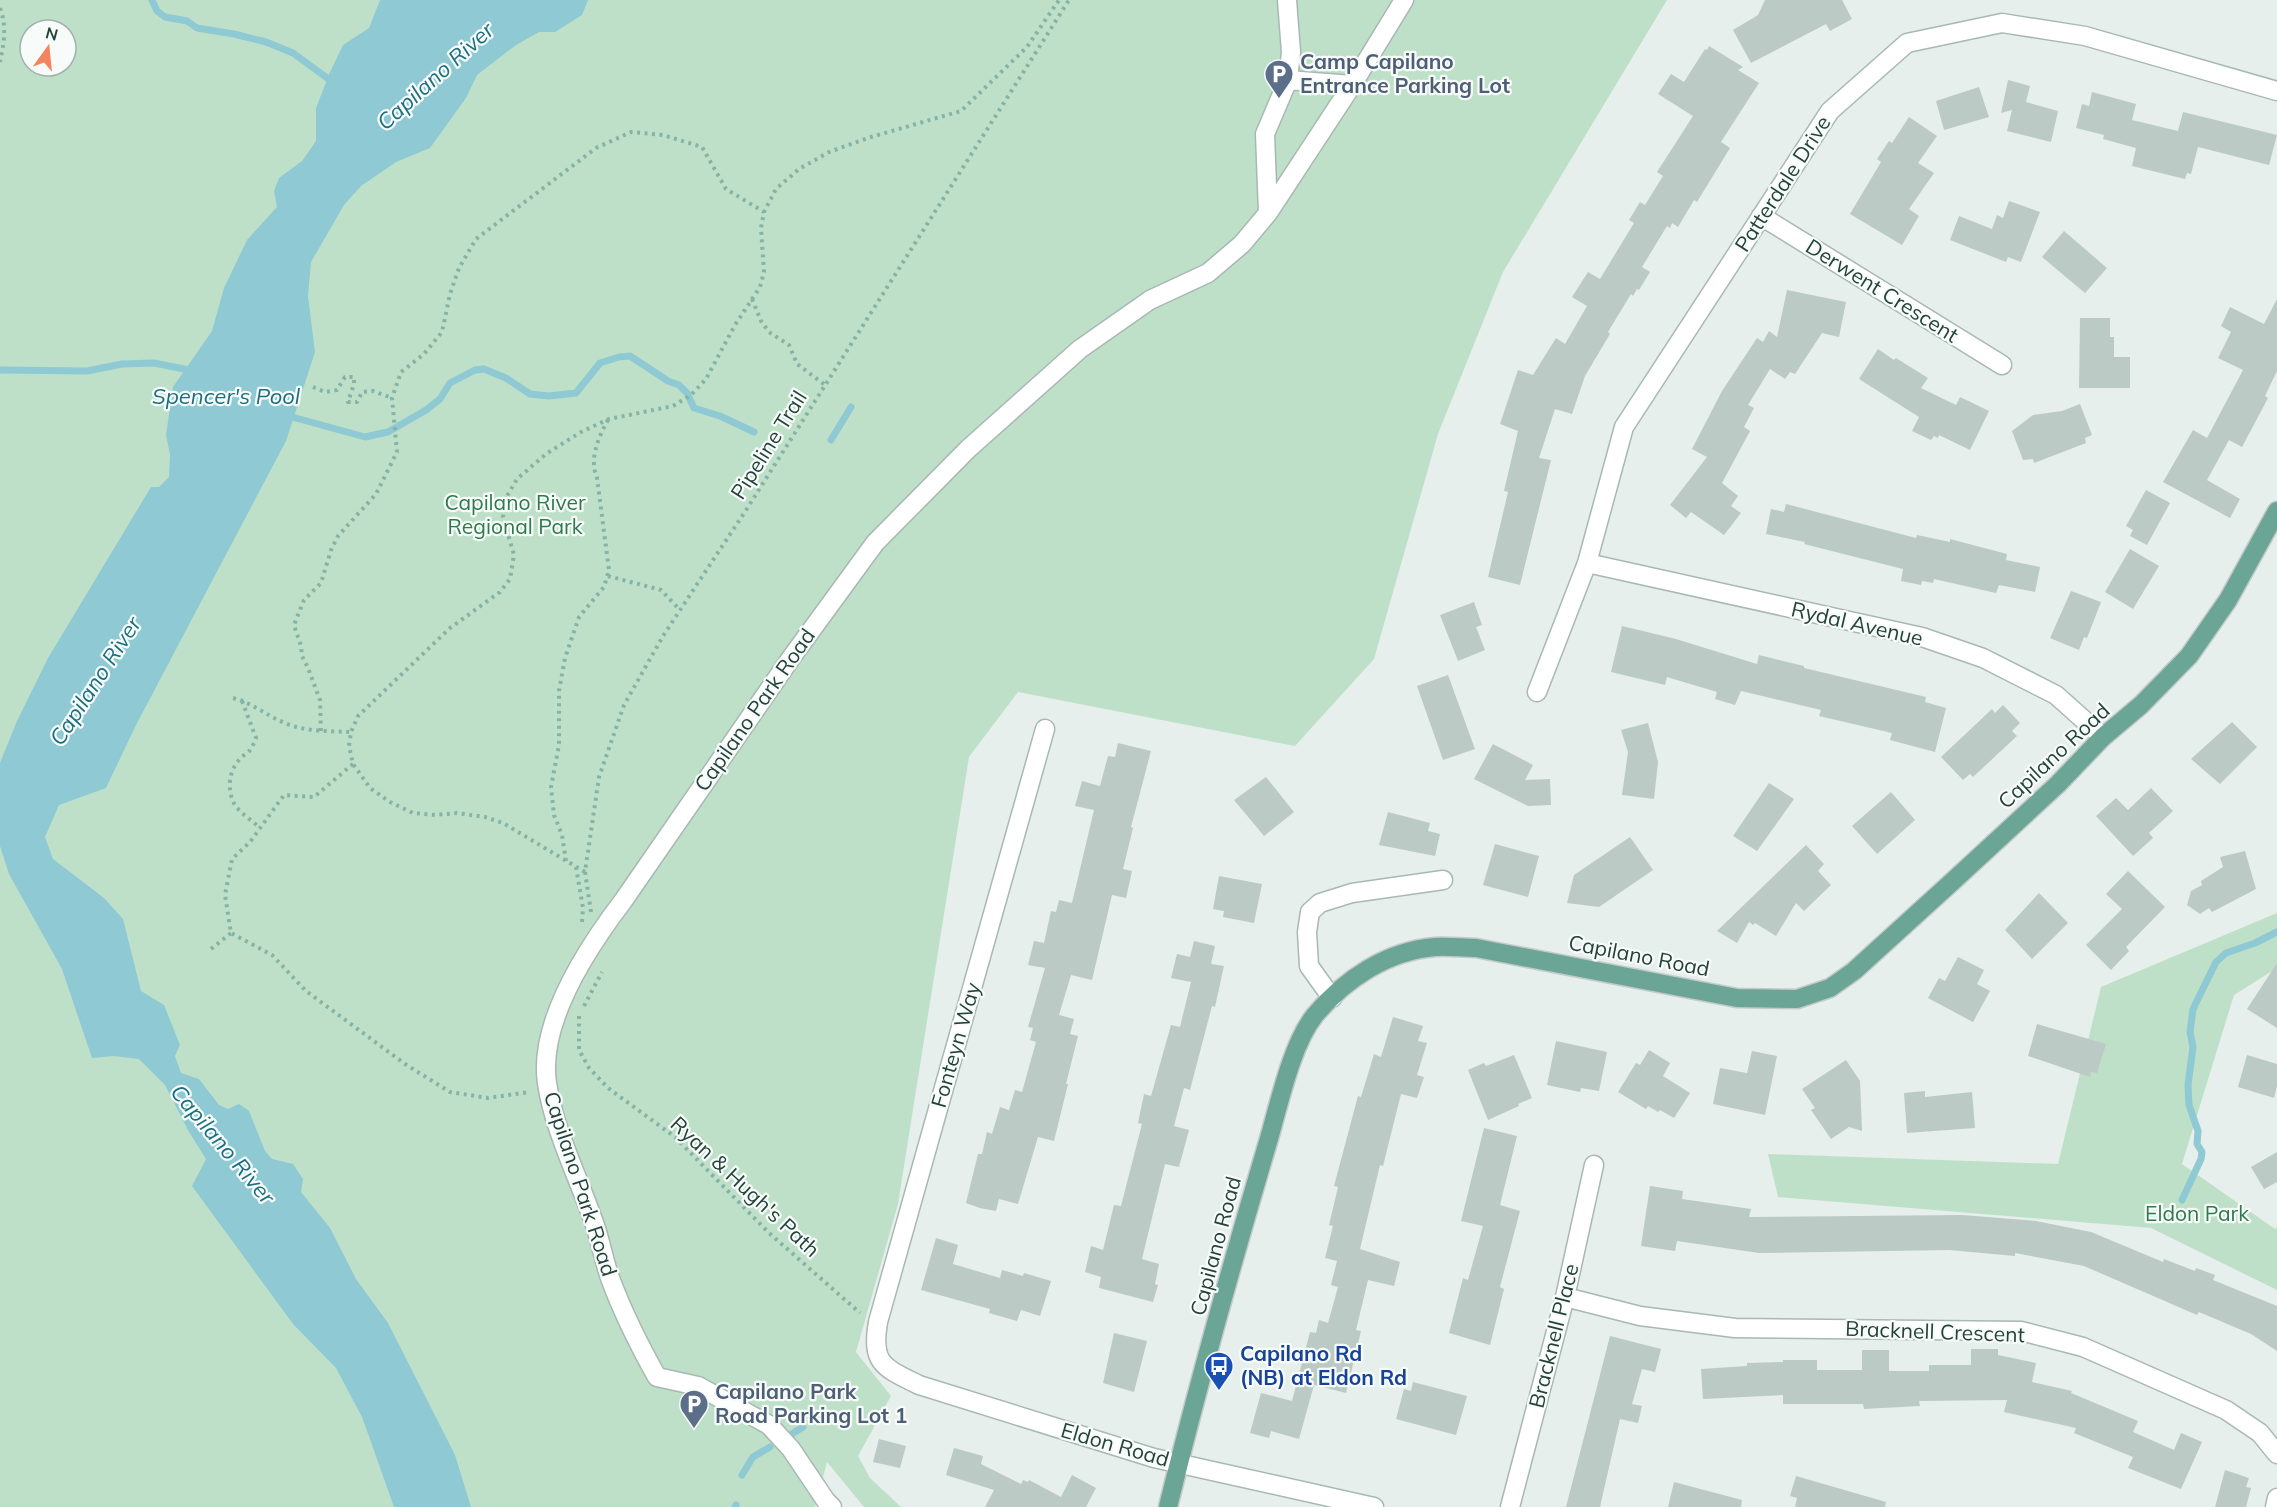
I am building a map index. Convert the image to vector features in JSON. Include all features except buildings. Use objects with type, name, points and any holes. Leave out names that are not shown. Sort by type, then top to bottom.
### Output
[{"type":"main road","name":"Capilano Road","points":[[1168,1507],[1258,1176],[1295,1053],[1314,1016],[1353,978],[1380,962],[1409,951],[1436,947],[1476,948],[1737,998],[1797,999],[1830,988],[1854,971],[2058,784],[2103,738],[2142,705],[2189,656],[2228,600],[2277,511]]},
{"type":"street","points":[[1268,213],[1265,134],[1288,80],[1291,52],[1287,0]]},
{"type":"street","name":"Capilano Park Road","points":[[832,1507],[791,1449],[770,1425],[698,1386],[657,1377],[629,1325],[610,1277],[593,1220],[555,1114],[549,1089],[547,1063],[560,1006],[588,934],[623,901],[791,658],[874,543],[968,449],[1080,349],[1150,300],[1208,273],[1242,244],[1268,213],[1352,85],[1404,0]]},
{"type":"street","name":"Patterdale Drive","points":[[1537,692],[1587,563],[1624,427],[1830,111],[1907,43],[2002,23],[2085,36],[2277,91]]},
{"type":"street","points":[[1288,80],[1352,85]]},
{"type":"street","name":"Derwent Crescent","points":[[1761,216],[2002,365]]},
{"type":"street","name":"Rydal Avenue","points":[[1587,563],[1922,637],[1983,658],[2055,695],[2103,738]]},
{"type":"street","name":"Fonteyn Way","points":[[880,1360],[874,1344],[878,1322],[1045,729]]},
{"type":"street","points":[[1332,998],[1309,966],[1307,932],[1310,912],[1320,903],[1352,893],[1443,880]]},
{"type":"street","name":"Bracknell Place","points":[[1510,1507],[1565,1297],[1594,1165]]},
{"type":"street","name":"Bracknell Crescent","points":[[1565,1297],[1640,1316],[1735,1328],[2021,1331],[2083,1347],[2226,1410],[2260,1433],[2277,1454]]},
{"type":"street","name":"Eldon Road","points":[[880,1360],[890,1369],[919,1385],[1154,1458],[1364,1506]]},
{"type":"street","points":[[2275,1507],[2277,1498]]},
{"type":"path","points":[[585,872],[503,823],[485,817],[457,813],[435,815],[413,813],[390,802],[370,788],[354,764],[349,746],[351,732],[358,716],[450,628],[500,591],[510,579],[514,555],[503,517],[507,496],[518,479],[546,453],[581,432],[609,419],[673,406],[692,395],[706,379],[735,325],[760,287],[764,272],[761,228],[764,212],[776,189],[799,168],[829,152],[871,137],[961,111],[1027,47],[1059,0]]},
{"type":"path","name":"Pipeline Trail","points":[[588,934],[585,872],[599,777],[624,705],[680,610],[1069,0]]},
{"type":"path","points":[[0,8],[5,38],[0,62]]},
{"type":"path","points":[[1052,11],[1058,16]]},
{"type":"path","points":[[321,731],[320,700],[302,657],[294,625],[304,600],[321,583],[331,550],[338,536],[376,494],[397,452],[392,398],[401,372],[424,354],[442,332],[450,294],[459,268],[476,239],[596,148],[631,132],[663,135],[702,147],[726,189],[764,212]]},
{"type":"path","points":[[752,299],[761,321],[769,332],[789,345],[797,364],[825,385]]},
{"type":"path","points":[[313,387],[325,392],[337,390],[345,376],[354,377],[348,402],[357,402],[362,392],[373,392],[392,398]]},
{"type":"path","points":[[566,861],[562,834],[554,815],[551,787],[558,745],[559,691],[565,658],[579,617],[604,587],[608,576],[605,534],[597,478],[593,469],[598,443],[609,419]]},
{"type":"path","points":[[608,576],[661,590],[680,610]]},
{"type":"path","points":[[234,698],[284,723],[321,731],[351,732]]},
{"type":"path","points":[[242,700],[256,738],[251,752],[238,761],[230,776],[230,793],[236,806],[260,828]]},
{"type":"path","points":[[231,933],[225,895],[232,859],[250,842],[285,795],[314,797],[354,764]]},
{"type":"path","points":[[575,867],[588,934]]},
{"type":"path","points":[[212,949],[231,933]]},
{"type":"path","points":[[231,933],[272,955],[306,991],[405,1064],[450,1092],[488,1098],[549,1089]]},
{"type":"path","name":"Ryan & Hugh's Path","points":[[602,972],[579,1015],[579,1050],[589,1068],[609,1088],[675,1137],[768,1232],[866,1318],[878,1322]]},
{"type":"green space","name":"Capilano River Regional Park","points":[[0,0],[1667,0],[1503,272],[1438,434],[1374,659],[1295,746],[1018,692],[969,757],[898,1204],[856,1352],[891,1396],[858,1456],[870,1478],[901,1507],[864,1507],[827,1462],[815,1507],[0,1507]]},
{"type":"green space","name":"Eldon Park","points":[[2277,913],[2277,968],[2234,995],[2182,1164],[2275,1229],[2277,1227],[2277,1290],[2151,1228],[1778,1197],[1768,1154],[2058,1164],[2101,987]]},
{"type":"water","points":[[380,0],[588,0],[582,15],[555,32],[539,32],[516,45],[477,75],[466,98],[430,148],[396,162],[361,186],[344,205],[311,262],[308,296],[315,352],[286,441],[136,725],[106,788],[59,805],[45,837],[53,859],[104,898],[123,919],[141,991],[164,1005],[180,1045],[175,1056],[181,1073],[199,1079],[219,1105],[228,1109],[239,1104],[249,1111],[265,1151],[272,1159],[293,1164],[303,1179],[301,1192],[330,1228],[356,1279],[388,1323],[455,1455],[471,1507],[394,1507],[362,1417],[336,1368],[293,1324],[192,1186],[206,1159],[165,1085],[139,1059],[114,1056],[92,1058],[62,969],[9,874],[0,846],[0,763],[17,721],[48,658],[151,487],[159,487],[169,477],[170,455],[166,435],[173,387],[212,331],[224,288],[247,240],[277,207],[274,191],[279,178],[302,161],[316,141],[316,108],[343,45],[369,28]]},
{"type":"waterway","points":[[152,0],[157,11],[165,17],[187,21],[197,28],[266,42],[293,53],[334,83]]},
{"type":"waterway","name":"Spencer's Pool","points":[[285,415],[365,437],[388,432],[426,410],[440,399],[450,383],[475,370],[484,369],[506,378],[530,394],[549,396],[576,393],[600,363],[630,356],[668,381],[679,385],[687,393],[694,408],[720,416],[754,432]]},
{"type":"waterway","points":[[0,370],[87,371],[122,364],[154,363],[194,371]]},
{"type":"waterway","points":[[831,440],[851,407]]},
{"type":"waterway","points":[[2182,1200],[2202,1152],[2197,1144],[2198,1131],[2189,1105],[2188,1085],[2193,1047],[2190,1032],[2193,1009],[2216,962],[2226,953],[2277,932]]},
{"type":"waterway","points":[[790,1435],[803,1427]]},
{"type":"waterway","points":[[742,1475],[753,1457],[770,1447]]},
{"type":"place","name":"Camp Capilano Entrance Parking Lot","points":[[1279,100]]},
{"type":"place","name":"Capilano Rd (NB) at Eldon Rd","points":[[1219,1392]]},
{"type":"place","name":"Capilano Park Road Parking Lot 1","points":[[694,1430]]},
{"type":"water label","name":"Capilano River","points":[[435,76]]},
{"type":"water label","name":"Capilano River","points":[[95,681]]},
{"type":"water label","name":"Capilano River","points":[[223,1144]]}]
